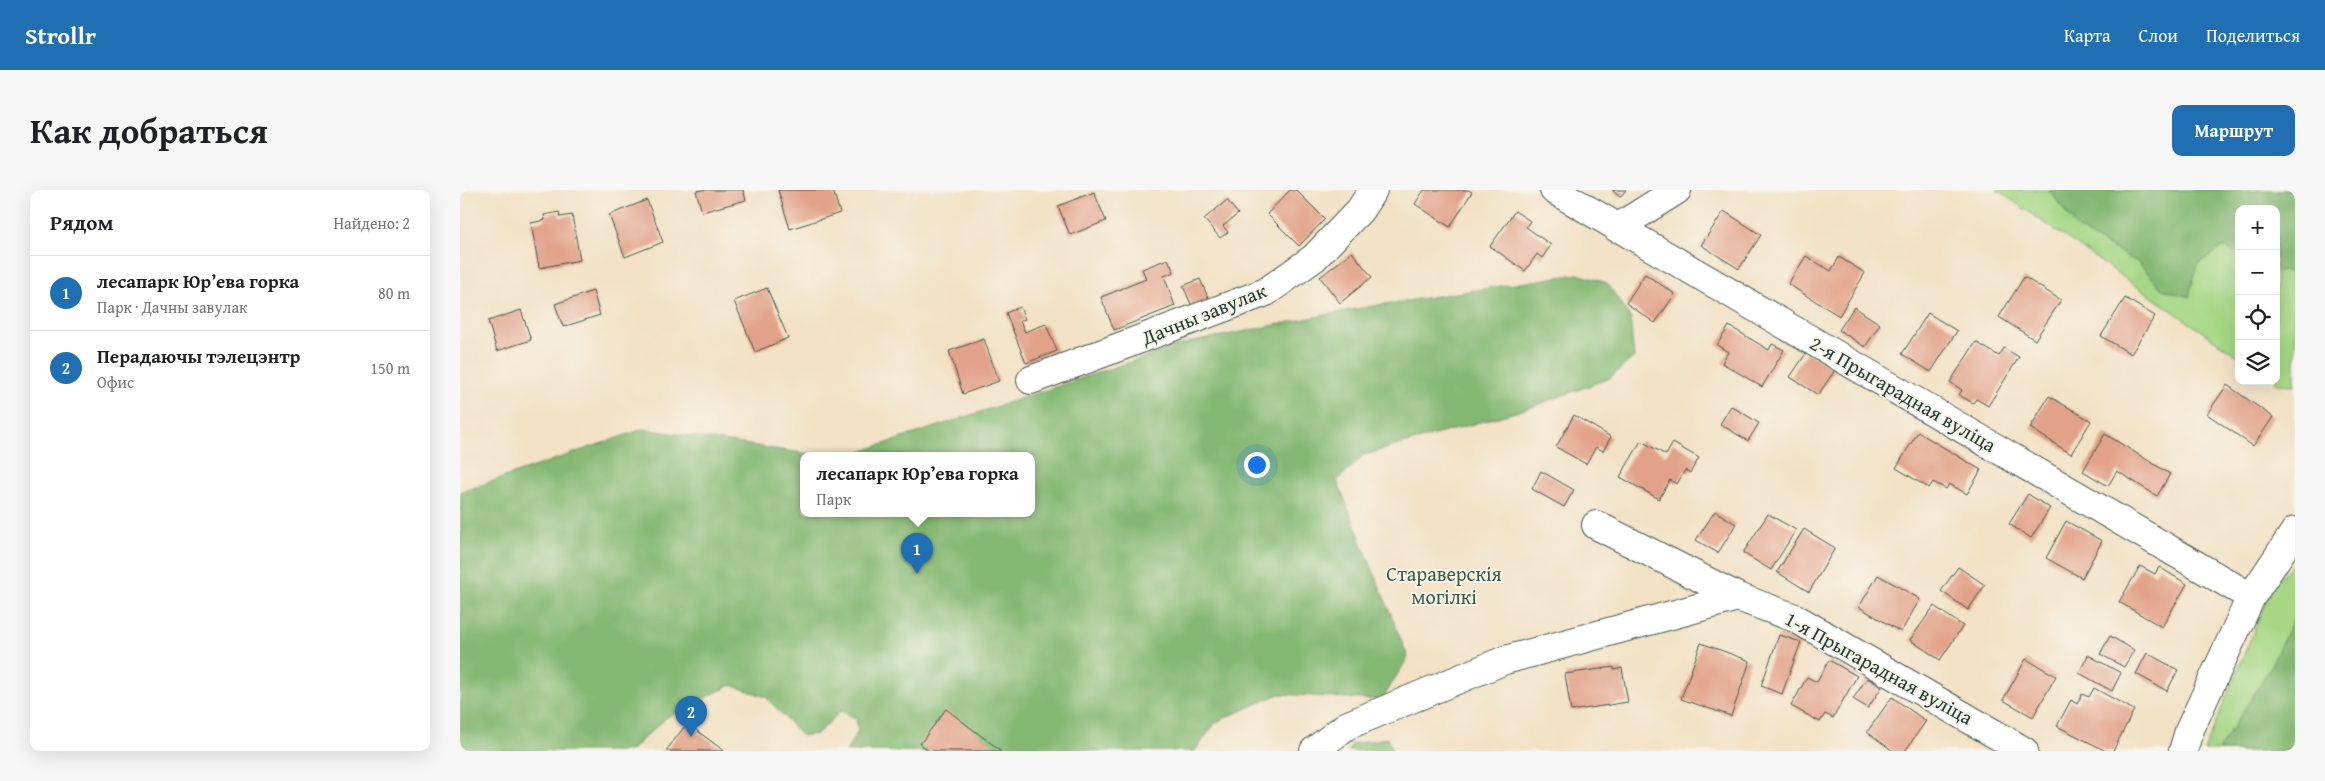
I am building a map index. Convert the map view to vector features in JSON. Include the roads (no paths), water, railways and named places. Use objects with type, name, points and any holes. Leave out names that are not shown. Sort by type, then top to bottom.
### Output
[{"type":"street","name":"Дачны завулак","points":[[1031,380],[1266,292],[1314,258],[1360,210],[1373,190]]},
{"type":"street","name":"2-я Прыгарадная вуліца","points":[[1554,190],[2252,597]]},
{"type":"street","points":[[1617,228],[1677,190]]},
{"type":"street","name":"1-я Прыгарадная вуліца","points":[[1596,524],[1738,597],[1795,618],[2024,751]]},
{"type":"street","points":[[2183,751],[2189,731],[2252,597],[2295,531]]},
{"type":"street","points":[[1314,751],[1346,726],[1505,660],[1738,597]]},
{"type":"place","name":"лесапарк Юрʼева горка","points":[[917,574]]},
{"type":"place","name":"Перадаючы тэлецэнтр","points":[[691,737]]},
{"type":"park label","name":"Стараверскія могілкі","points":[[1444,586]]}]
